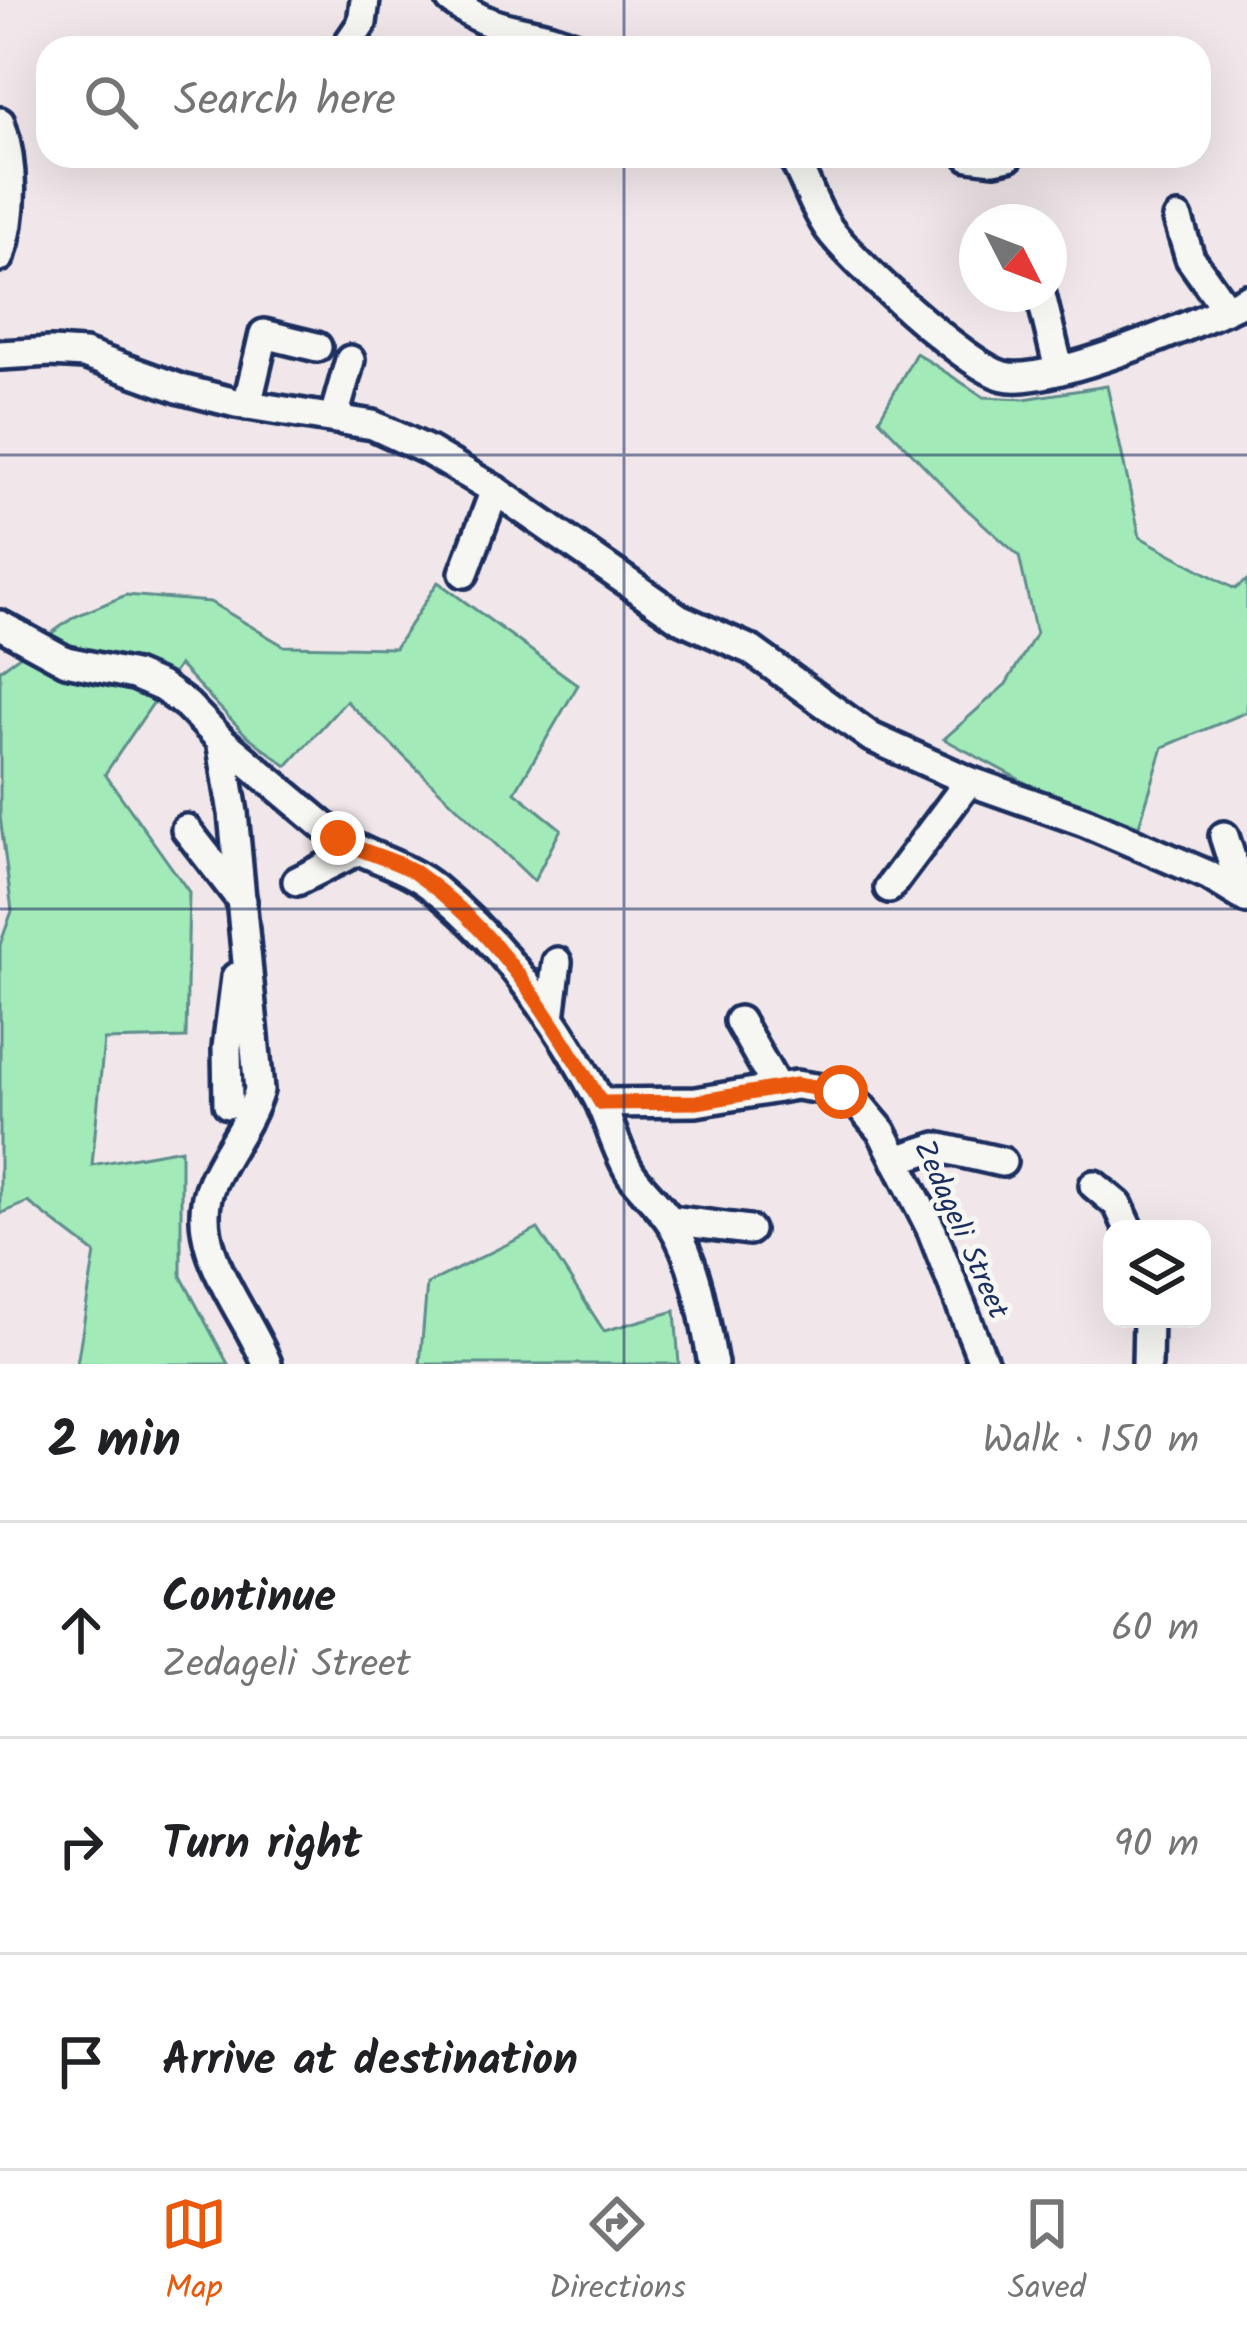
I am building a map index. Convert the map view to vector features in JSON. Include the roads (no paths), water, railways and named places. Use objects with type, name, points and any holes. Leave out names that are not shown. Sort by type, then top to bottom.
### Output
[{"type":"street","points":[[353,36],[362,23],[365,0]]},
{"type":"street","points":[[451,0],[487,25],[541,36]]},
{"type":"street","points":[[0,122],[9,150],[10,198],[0,257]]},
{"type":"street","points":[[801,168],[829,228],[858,263],[938,332],[1004,376],[1041,375],[1187,328],[1237,304],[1190,259],[1178,219]]},
{"type":"street","points":[[1045,312],[1059,369]]},
{"type":"street","points":[[247,404],[264,334],[316,347]]},
{"type":"street","points":[[0,356],[85,354],[181,389],[374,425],[495,490],[679,619],[751,650],[871,736],[969,781],[1085,822],[1208,875],[1245,897]]},
{"type":"street","points":[[334,417],[350,360]]},
{"type":"street","points":[[464,573],[495,490]]},
{"type":"street","points":[[0,625],[66,661],[134,675],[162,687],[357,851],[410,869],[440,893]]},
{"type":"street","points":[[221,740],[259,1090],[252,1114],[209,1187],[206,1213],[222,1280],[267,1364]]},
{"type":"street","points":[[889,888],[969,781]]},
{"type":"street","points":[[186,829],[242,901]]},
{"type":"street","points":[[1224,836],[1245,897]]},
{"type":"street","points":[[393,842],[506,959],[550,1018],[601,1103],[631,1173],[670,1220],[687,1252],[713,1364]]},
{"type":"street","points":[[296,881],[357,851]]},
{"type":"street","points":[[228,1104],[231,993],[245,943]]},
{"type":"street","points":[[550,1018],[557,962]]},
{"type":"street","points":[[739,1021],[778,1088]]},
{"type":"street","name":"Zedageli Street","points":[[601,1103],[697,1102],[796,1085],[841,1092],[882,1132],[932,1231],[984,1364]]},
{"type":"street","points":[[896,1160],[936,1147],[1002,1162]]},
{"type":"street","points":[[227,1153],[240,1185]]},
{"type":"street","points":[[1094,1185],[1118,1205],[1125,1220]]},
{"type":"street","points":[[670,1220],[748,1230]]},
{"type":"street","points":[[1147,1364],[1148,1328]]}]
